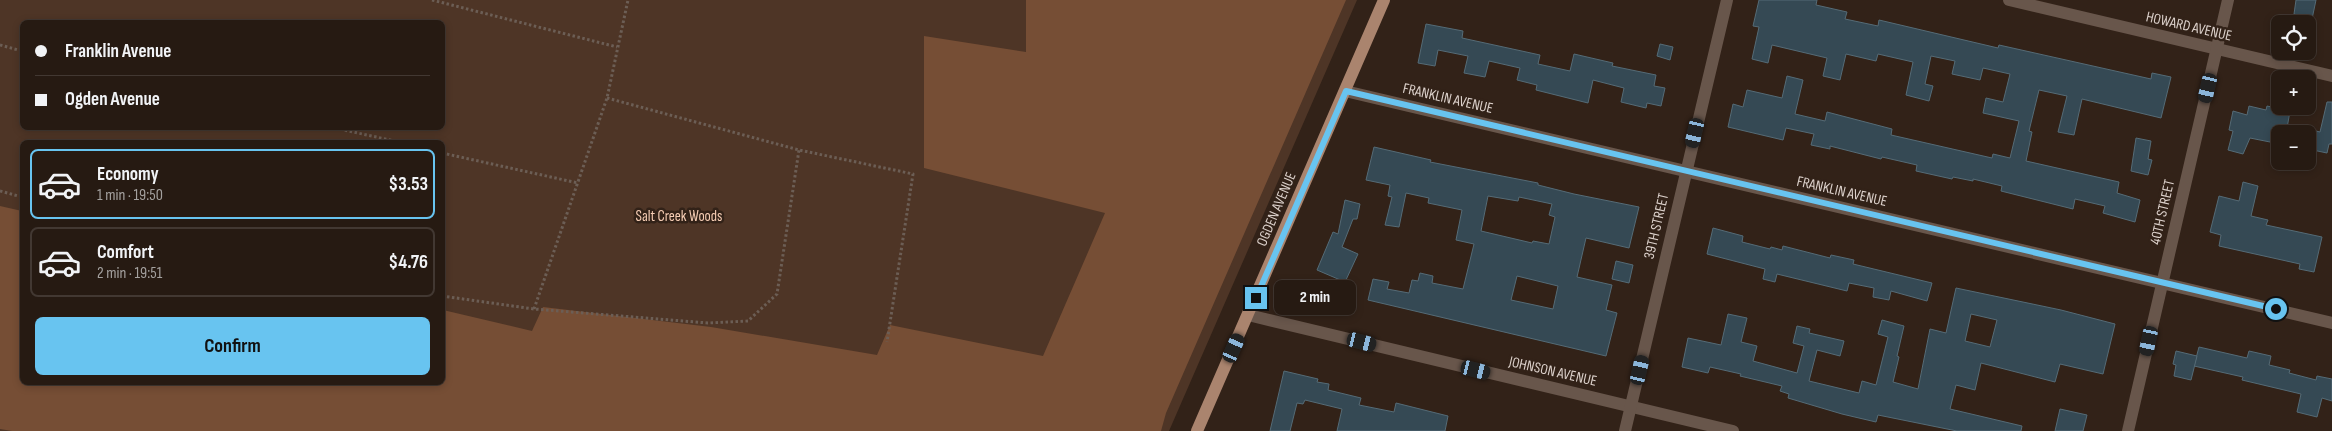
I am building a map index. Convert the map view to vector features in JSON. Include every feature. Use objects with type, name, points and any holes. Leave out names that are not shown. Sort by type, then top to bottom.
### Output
[{"type":"main road","name":"OGDEN AVENUE","points":[[1197,431],[1384,0]]},
{"type":"street","name":"39TH STREET","points":[[1625,431],[1727,0]]},
{"type":"street","name":"HOWARD AVENUE","points":[[2009,0],[2332,76]]},
{"type":"street","name":"40TH STREET","points":[[2128,431],[2228,0]]},
{"type":"street","name":"FRANKLIN AVENUE","points":[[1346,91],[2332,323]]},
{"type":"street","name":"JOHNSON AVENUE","points":[[1248,315],[1734,431]]},
{"type":"path","points":[[432,0],[617,47]]},
{"type":"path","points":[[534,308],[607,98],[628,0]]},
{"type":"path","points":[[0,45],[20,50]]},
{"type":"path","points":[[607,98],[799,150],[913,174],[887,342]]},
{"type":"path","points":[[344,130],[390,140]]},
{"type":"path","points":[[445,296],[534,308],[708,323],[748,321],[777,294],[799,150]]},
{"type":"path","points":[[445,154],[578,183]]},
{"type":"path","points":[[0,192],[20,197]]},
{"type":"green space","name":"Salt Creek Woods","points":[[0,0],[1357,0],[1169,431],[0,431]]},
{"type":"shaded area","points":[[1026,0],[1346,0],[1166,413],[1161,431],[12,431],[0,429],[0,206],[20,211],[20,385],[445,385],[445,310],[532,331],[543,307],[711,327],[877,355],[890,325],[1043,356],[1105,213],[924,168],[924,36],[1026,52]]},
{"type":"building","points":[[1759,0],[1817,0],[1816,5],[1847,12],[1845,19],[1878,26],[1879,20],[1998,48],[1999,45],[2151,79],[2152,73],[2171,77],[2161,118],[2082,99],[2074,135],[2058,132],[2067,96],[2039,90],[2029,131],[2032,132],[2026,161],[2119,182],[2117,193],[2140,200],[2135,222],[2103,213],[2105,206],[2075,199],[2073,209],[2001,191],[2002,186],[1973,179],[1973,181],[1953,177],[1952,179],[1916,171],[1917,165],[1882,157],[1881,159],[1830,146],[1830,149],[1811,145],[1814,134],[1786,128],[1783,140],[1728,127],[1733,104],[1743,107],[1747,90],[1782,98],[1787,76],[1803,80],[1795,114],[1825,121],[1827,112],[1892,129],[1891,135],[1992,158],[1993,154],[2010,158],[2019,121],[1983,113],[1986,98],[2003,102],[2010,74],[1983,68],[1980,80],[1952,74],[1955,61],[1931,56],[1925,84],[1933,86],[1929,101],[1906,95],[1913,62],[1878,54],[1876,61],[1846,54],[1840,80],[1823,76],[1827,58],[1772,45],[1768,63],[1752,59],[1759,27],[1753,26]]},
{"type":"building","points":[[2296,0],[2316,0],[2313,15],[2294,14]]},
{"type":"building","points":[[1426,24],[1463,31],[1462,38],[1540,55],[1538,64],[1570,71],[1574,54],[1613,63],[1612,66],[1656,75],[1654,86],[1665,88],[1661,106],[1647,103],[1646,108],[1621,102],[1624,88],[1593,80],[1588,103],[1536,90],[1537,85],[1517,80],[1520,68],[1489,61],[1485,77],[1464,73],[1468,56],[1438,50],[1435,66],[1418,63]]},
{"type":"building","points":[[1660,44],[1673,47],[1670,60],[1657,56]]},
{"type":"building","points":[[2327,102],[2332,102],[2332,144],[2329,144],[2327,153],[2316,151],[2316,131],[2320,132]]},
{"type":"building","points":[[2249,106],[2266,110],[2267,106],[2271,107],[2271,115],[2289,115],[2288,125],[2271,125],[2271,142],[2250,138],[2243,154],[2228,150],[2233,131],[2229,130],[2233,111],[2247,115]]},
{"type":"building","points":[[2136,138],[2151,141],[2148,159],[2152,160],[2148,175],[2131,171]]},
{"type":"building","points":[[1374,147],[1431,160],[1430,162],[1538,183],[1538,185],[1574,194],[1639,207],[1629,248],[1586,238],[1577,277],[1612,285],[1606,310],[1617,313],[1606,356],[1368,300],[1373,279],[1389,282],[1387,289],[1409,293],[1412,280],[1418,281],[1420,273],[1433,276],[1432,283],[1463,289],[1474,244],[1456,240],[1462,210],[1428,203],[1429,198],[1406,193],[1399,227],[1385,225],[1392,197],[1388,196],[1390,185],[1366,180]],"holes":[[[1488,196],[1518,201],[1519,197],[1552,204],[1549,215],[1555,217],[1549,244],[1533,241],[1532,243],[1481,231]],[[1517,276],[1558,286],[1553,309],[1511,300]]]},
{"type":"building","points":[[2243,182],[2258,186],[2251,216],[2268,220],[2266,225],[2322,237],[2314,272],[2299,269],[2300,264],[2219,246],[2221,235],[2210,232],[2219,196],[2239,201]]},
{"type":"building","points":[[1345,200],[1360,204],[1357,219],[1353,219],[1342,247],[1358,254],[1345,282],[1317,270],[1333,232],[1338,234]]},
{"type":"building","points":[[1713,228],[1743,236],[1742,242],[1770,249],[1771,247],[1782,250],[1783,246],[1830,258],[1831,255],[1854,260],[1853,264],[1932,283],[1927,301],[1891,291],[1889,300],[1873,297],[1874,288],[1849,283],[1847,291],[1777,274],[1775,282],[1763,279],[1765,269],[1707,254]]},
{"type":"building","points":[[1616,261],[1633,265],[1629,283],[1612,279]]},
{"type":"building","points":[[1956,288],[2061,310],[2115,324],[2103,374],[2060,364],[2055,382],[1981,363],[1975,390],[1956,385],[1950,409],[2022,426],[2021,431],[1957,431],[1878,415],[1876,422],[1788,398],[1789,394],[1780,391],[1782,386],[1740,376],[1741,374],[1710,367],[1708,373],[1682,367],[1688,338],[1721,345],[1728,314],[1747,318],[1741,342],[1757,346],[1753,361],[1797,373],[1804,346],[1793,343],[1797,326],[1810,329],[1809,333],[1844,341],[1840,356],[1817,350],[1809,381],[1859,393],[1862,381],[1876,385],[1888,337],[1878,334],[1882,320],[1904,326],[1893,382],[1918,389],[1930,329],[1946,333]],"holes":[[[1971,314],[1997,320],[1990,347],[1965,341]]]},
{"type":"building","points":[[2199,347],[2247,358],[2249,351],[2271,356],[2269,365],[2290,370],[2289,373],[2316,380],[2317,376],[2332,379],[2332,401],[2322,398],[2317,417],[2297,412],[2301,394],[2242,380],[2243,377],[2194,366]]},
{"type":"building","points":[[2176,351],[2197,356],[2191,380],[2174,376],[2176,365],[2173,364]]},
{"type":"building","points":[[1284,371],[1318,379],[1317,382],[1329,384],[1328,390],[1361,398],[1359,405],[1394,412],[1396,403],[1448,416],[1445,431],[1337,431],[1342,409],[1305,400],[1303,404],[1297,403],[1290,431],[1270,431]]},
{"type":"building","points":[[2060,409],[2087,415],[2083,431],[2055,431]]},
{"type":"route","points":[[1256,298],[1346,91],[2276,309]]}]
